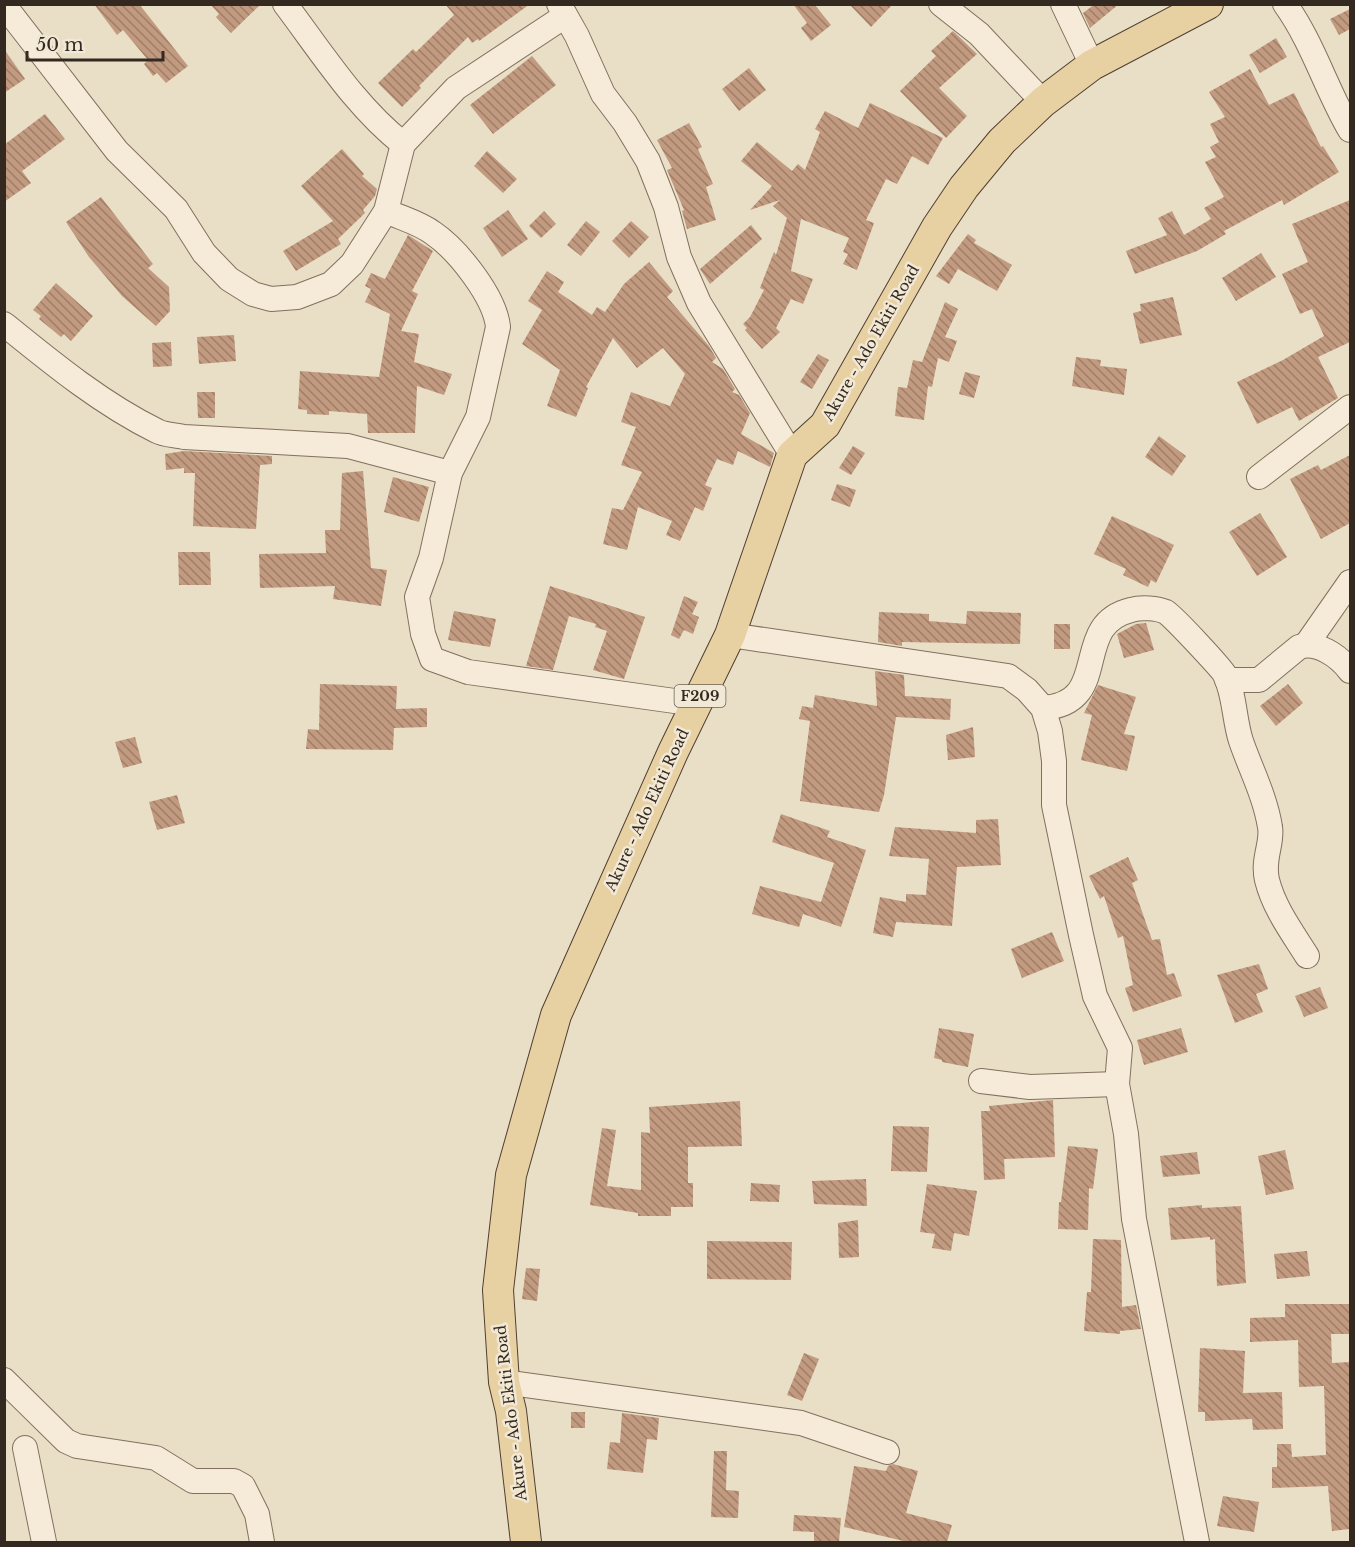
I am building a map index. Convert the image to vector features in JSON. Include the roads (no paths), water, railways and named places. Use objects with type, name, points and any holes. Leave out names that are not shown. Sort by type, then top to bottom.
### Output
[{"type":"main road","name":"Akure - Ado Ekiti Road","points":[[526,1542],[511,1411],[504,1382],[498,1290],[511,1175],[556,1015],[696,704],[730,635],[792,455],[825,425],[937,227],[964,187],[1002,141],[1043,102],[1092,65],[1208,4]]},
{"type":"street","points":[[285,4],[351,93],[382,128],[403,144]]},
{"type":"street","points":[[941,4],[978,33],[1043,102]]},
{"type":"street","points":[[1063,4],[1092,65]]},
{"type":"street","points":[[1286,4],[1303,29],[1334,103],[1350,130]]},
{"type":"street","points":[[4,5],[117,151],[176,210],[204,253],[229,279],[253,294],[271,299],[297,297],[331,284],[352,264],[386,211],[403,144],[456,88],[562,10],[603,94],[625,123],[648,161],[666,207],[679,257],[699,303],[792,455]]},
{"type":"street","points":[[386,211],[434,233],[472,272],[496,313],[498,327],[478,417],[450,473],[431,558],[417,597],[423,634],[432,659],[468,672],[696,704]]},
{"type":"street","points":[[4,324],[56,366],[123,413],[159,433],[184,437],[348,446],[450,473]]},
{"type":"street","points":[[1259,477],[1350,407]]},
{"type":"street","points":[[1227,680],[1258,680],[1291,653],[1306,645],[1350,582]]},
{"type":"street","points":[[1043,708],[1058,707],[1082,688],[1089,676],[1094,645],[1109,618],[1130,610],[1148,608],[1168,613],[1224,672],[1241,740],[1261,788],[1271,830],[1265,856],[1267,878],[1274,902],[1307,956]]},
{"type":"street","points":[[730,635],[1008,676],[1027,690],[1043,708],[1050,730],[1054,761],[1054,805],[1081,935],[1095,996],[1120,1048],[1117,1084],[1126,1134],[1140,1259],[1197,1542]]},
{"type":"street","points":[[1306,645],[1318,645],[1350,671]]},
{"type":"street","points":[[981,1081],[1030,1087],[1117,1084]]},
{"type":"street","points":[[4,1380],[45,1423],[66,1441],[77,1446],[156,1458],[193,1481],[234,1481],[243,1486],[257,1514],[262,1542]]},
{"type":"street","points":[[504,1382],[801,1423],[887,1452]]},
{"type":"street","points":[[44,1542],[15,1450],[45,1423]]}]
